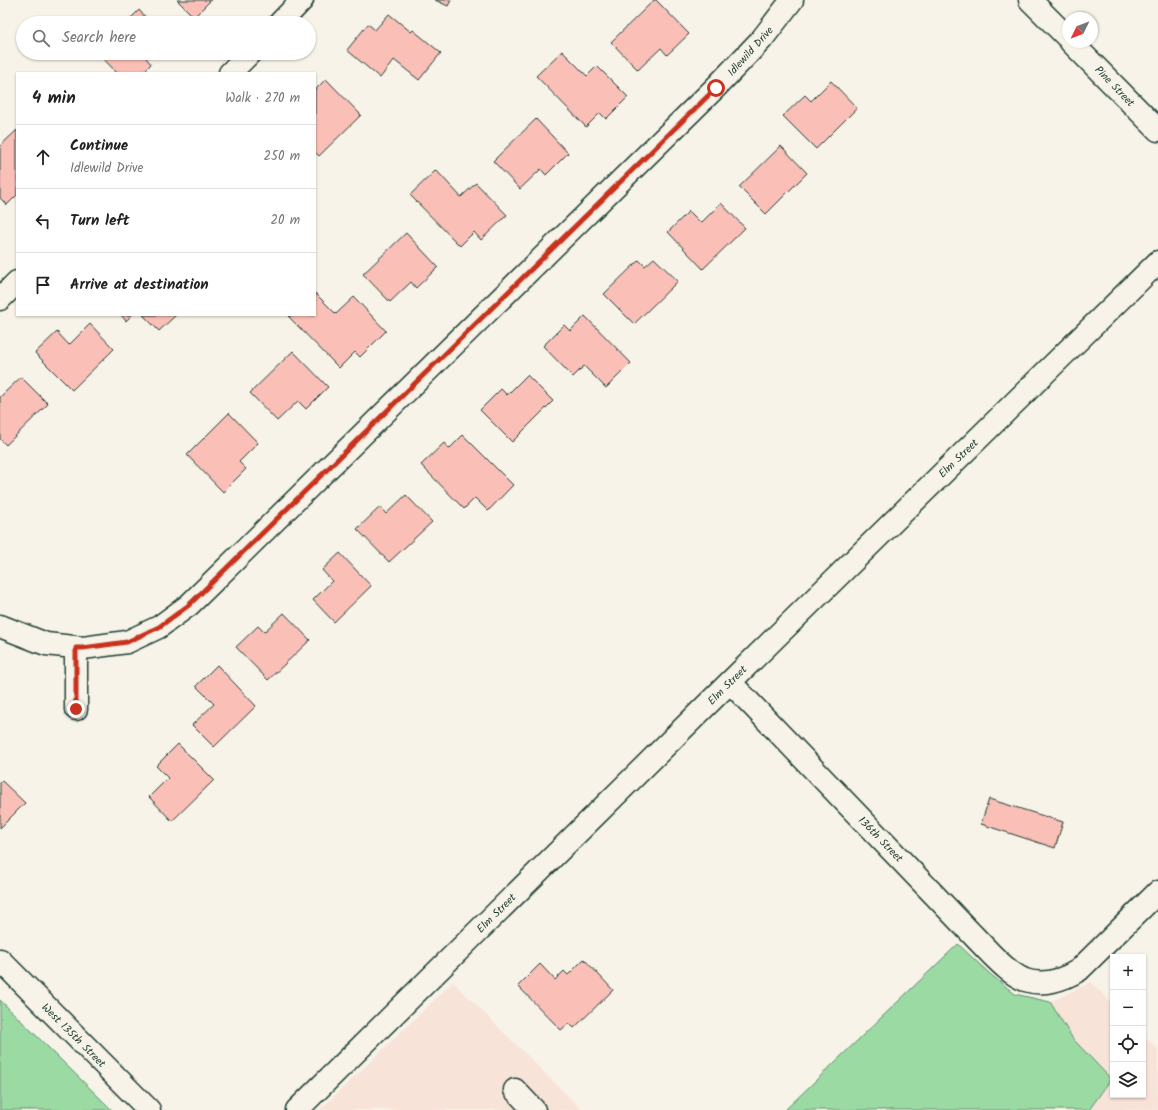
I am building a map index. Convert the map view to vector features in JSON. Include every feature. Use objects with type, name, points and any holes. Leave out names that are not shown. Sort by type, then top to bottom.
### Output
[{"type":"street","points":[[287,16],[302,0]]},
{"type":"street","name":"Idlewild Drive","points":[[0,626],[46,644],[79,648],[127,642],[159,627],[189,605],[716,88],[762,39],[792,0]]},
{"type":"street","points":[[1030,0],[1062,32]]},
{"type":"street","name":"Pine Street","points":[[1078,48],[1158,130]]},
{"type":"street","points":[[231,72],[243,60]]},
{"type":"street","name":"Elm Street","points":[[297,1110],[1158,262]]},
{"type":"street","points":[[0,299],[16,283]]},
{"type":"street","points":[[76,709],[79,648]]},
{"type":"street","name":"136th Street","points":[[730,682],[992,955],[1006,968],[1024,980],[1041,982],[1056,980],[1069,976],[1079,970],[1158,892]]},
{"type":"street","name":"West 135th Street","points":[[0,960],[149,1110]]},
{"type":"street","points":[[515,1090],[534,1110]]},
{"type":"shaded area","points":[[453,982],[582,1110],[320,1110]]},
{"type":"shaded area","points":[[1091,982],[1110,1002],[1110,1079],[1073,1039],[1050,1002]]},
{"type":"shaded area","points":[[1146,1038],[1158,1049],[1158,1110],[1089,1110],[1110,1079],[1110,1098],[1146,1098]]},
{"type":"green space","points":[[958,944],[990,974],[1015,994],[1050,1002],[1073,1039],[1110,1078],[1110,1080],[1089,1110],[785,1110]]},
{"type":"green space","points":[[0,1000],[112,1110],[0,1110]]},
{"type":"building","points":[[177,0],[211,0],[195,16],[193,16]]},
{"type":"building","points":[[435,0],[451,0],[448,6]]},
{"type":"building","points":[[654,0],[656,0],[689,34],[667,55],[661,48],[638,70],[611,42]]},
{"type":"building","points":[[139,10],[145,16],[133,16]]},
{"type":"building","points":[[389,14],[411,32],[413,30],[441,53],[419,80],[394,60],[380,78],[347,50],[368,24],[375,30]]},
{"type":"building","points":[[562,51],[587,76],[597,66],[628,97],[606,119],[600,113],[586,127],[536,76]]},
{"type":"building","points":[[105,60],[148,60],[151,64],[143,72],[116,72]]},
{"type":"building","points":[[326,79],[361,115],[319,156],[316,153],[316,89]]},
{"type":"building","points":[[831,81],[857,108],[816,149],[783,116],[805,95],[811,101]]},
{"type":"building","points":[[536,119],[568,153],[546,175],[541,169],[520,189],[493,161]]},
{"type":"building","points":[[16,131],[16,196],[7,205],[0,198],[0,146]]},
{"type":"building","points":[[781,146],[807,173],[766,214],[739,187]]},
{"type":"building","points":[[436,170],[461,197],[476,183],[507,215],[481,240],[474,232],[460,246],[410,195]]},
{"type":"building","points":[[721,203],[745,228],[703,269],[668,232],[689,211],[701,223]]},
{"type":"building","points":[[406,233],[438,267],[416,288],[411,282],[390,302],[363,274]]},
{"type":"building","points":[[654,258],[678,281],[634,324],[604,294],[639,260],[645,266]]},
{"type":"building","points":[[316,294],[336,314],[354,297],[386,331],[360,357],[355,352],[339,368],[289,317],[316,316]]},
{"type":"building","points":[[122,316],[131,316],[126,321]]},
{"type":"building","points":[[144,316],[175,316],[159,331]]},
{"type":"building","points":[[585,316],[631,363],[606,388],[584,366],[573,377],[543,346],[564,325],[570,331]]},
{"type":"building","points":[[90,324],[114,349],[72,390],[35,353],[57,332],[69,345]]},
{"type":"building","points":[[293,351],[328,387],[306,409],[298,401],[277,421],[250,393]]},
{"type":"building","points":[[527,375],[553,401],[512,442],[480,410],[501,389],[507,395]]},
{"type":"building","points":[[21,377],[48,404],[6,445],[0,439],[0,397]]},
{"type":"building","points":[[229,413],[258,443],[239,462],[246,469],[223,492],[187,455]]},
{"type":"building","points":[[463,435],[513,485],[488,511],[475,498],[464,509],[421,465],[444,443],[449,449]]},
{"type":"building","points":[[406,495],[432,522],[389,562],[357,529],[380,507],[386,514]]},
{"type":"building","points":[[340,553],[371,586],[334,622],[313,600],[332,581],[322,570]]},
{"type":"building","points":[[284,613],[310,640],[268,680],[236,647],[258,626],[264,632]]},
{"type":"building","points":[[217,665],[256,706],[214,747],[192,725],[214,704],[196,686]]},
{"type":"building","points":[[178,744],[214,780],[172,821],[149,797],[168,778],[156,766]]},
{"type":"building","points":[[2,781],[25,803],[0,828],[0,783]]},
{"type":"building","points":[[989,799],[1063,822],[1055,848],[981,824]]},
{"type":"building","points":[[584,959],[613,990],[574,1028],[569,1023],[561,1030],[518,986],[540,964],[555,980],[564,971],[568,975]]},
{"type":"route","points":[[76,709],[76,648],[127,642],[159,627],[189,605],[242,555],[716,88]]}]
